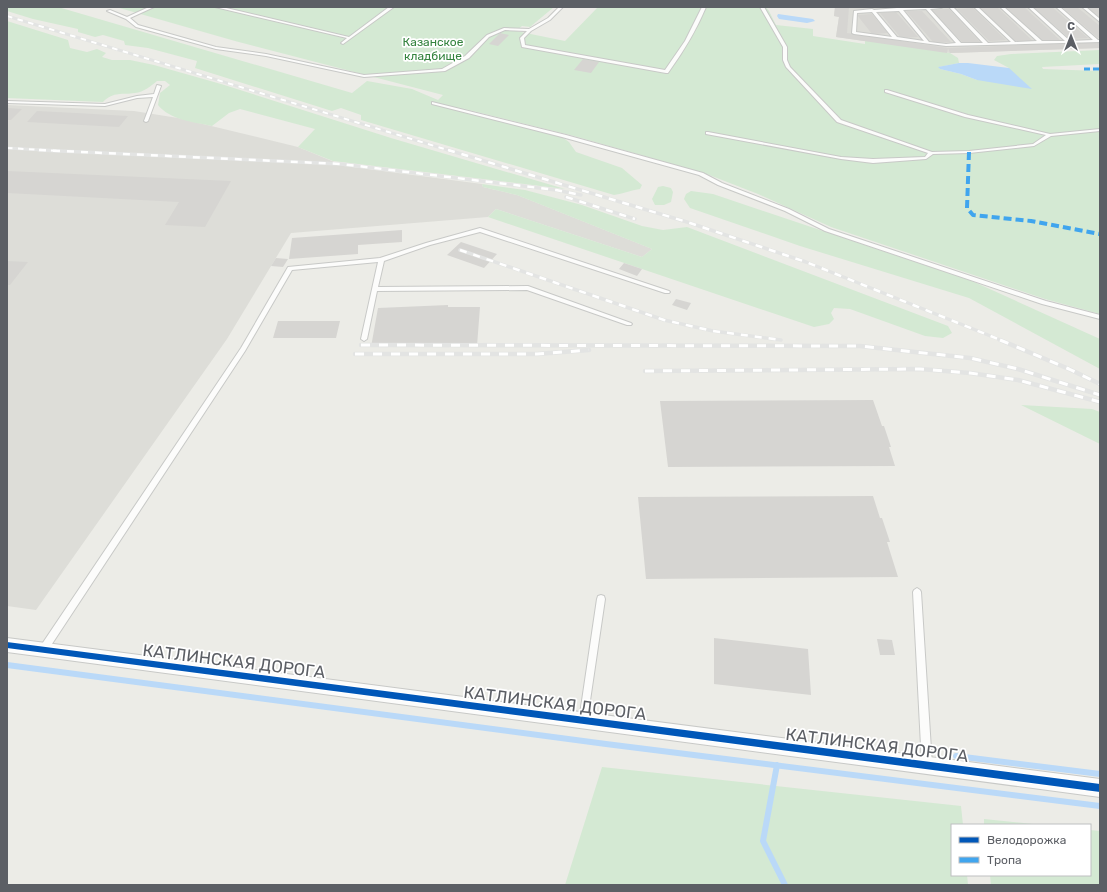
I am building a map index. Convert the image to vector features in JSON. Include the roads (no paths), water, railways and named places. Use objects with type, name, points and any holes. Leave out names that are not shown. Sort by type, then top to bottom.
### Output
[{"type":"street","name":"КАТЛИНСКАЯ ДОРОГА","points":[[7,645],[1100,788]]},
{"type":"lane","points":[[127,18],[152,7]]},
{"type":"lane","points":[[218,7],[350,38]]},
{"type":"lane","points":[[343,43],[392,7]]},
{"type":"lane","points":[[561,7],[549,19],[530,30],[522,38],[523,46],[666,72],[687,43],[704,7]]},
{"type":"lane","points":[[762,7],[785,47],[785,60],[788,67],[839,121],[932,153],[969,152],[1034,145],[1050,135]]},
{"type":"lane","points":[[869,7],[874,11],[896,39]]},
{"type":"lane","points":[[926,7],[960,45]]},
{"type":"lane","points":[[941,7],[899,8],[855,12],[854,33],[946,45],[1099,41]]},
{"type":"lane","points":[[951,7],[987,44]]},
{"type":"lane","points":[[976,7],[1014,43]]},
{"type":"lane","points":[[1002,7],[1041,43]]},
{"type":"lane","points":[[1030,7],[1069,42]]},
{"type":"lane","points":[[1058,7],[1099,41]]},
{"type":"lane","points":[[1084,7],[1100,21]]},
{"type":"lane","points":[[899,8],[928,43]]},
{"type":"lane","points":[[109,11],[127,18],[137,26],[216,48],[266,55],[364,76],[443,70],[467,57],[488,36],[504,30],[530,30]]},
{"type":"lane","points":[[146,120],[159,86]]},
{"type":"lane","points":[[887,91],[967,116],[1050,135],[1100,130]]},
{"type":"lane","points":[[7,102],[105,105],[137,97],[156,95]]},
{"type":"lane","points":[[434,103],[556,134],[701,174],[720,184],[787,210],[827,230],[1044,303],[1100,317]]},
{"type":"lane","points":[[708,133],[841,158],[873,161],[926,158],[932,153]]},
{"type":"lane","points":[[43,650],[243,349],[290,268],[381,260],[428,244],[480,230],[667,292]]},
{"type":"lane","points":[[364,339],[381,260]]},
{"type":"lane","points":[[374,289],[528,288],[629,324]]},
{"type":"lane","points":[[917,592],[926,766]]},
{"type":"lane","points":[[583,721],[601,599]]},
{"type":"water","points":[[778,14],[813,19],[815,21],[807,23],[779,19],[777,16]]},
{"type":"water","points":[[959,63],[1009,68],[1032,89],[977,80],[940,69],[938,67]]},
{"type":"waterway","points":[[7,665],[777,765]]},
{"type":"waterway","points":[[956,756],[1100,774]]},
{"type":"waterway","points":[[777,765],[1100,806]]},
{"type":"waterway","points":[[777,765],[763,841],[785,885]]},
{"type":"railway","points":[[7,16],[451,151]]},
{"type":"railway","points":[[7,148],[57,151]]},
{"type":"railway","points":[[39,150],[57,151]]},
{"type":"railway","points":[[448,150],[687,222],[806,262],[1003,341]]},
{"type":"railway","points":[[57,151],[341,164],[556,190],[581,195]]},
{"type":"railway","points":[[566,197],[635,219]]},
{"type":"railway","points":[[460,250],[664,320],[713,331],[781,340]]},
{"type":"railway","points":[[1000,340],[1069,369],[1100,384]]},
{"type":"railway","points":[[361,345],[860,346],[970,358],[1018,369],[1100,395]]},
{"type":"railway","points":[[355,354],[537,354],[589,350]]},
{"type":"railway","points":[[645,371],[920,369],[970,373],[1018,380],[1100,402]]},
{"type":"park label","name":"Казанское кладбище","points":[[433,49]]}]
